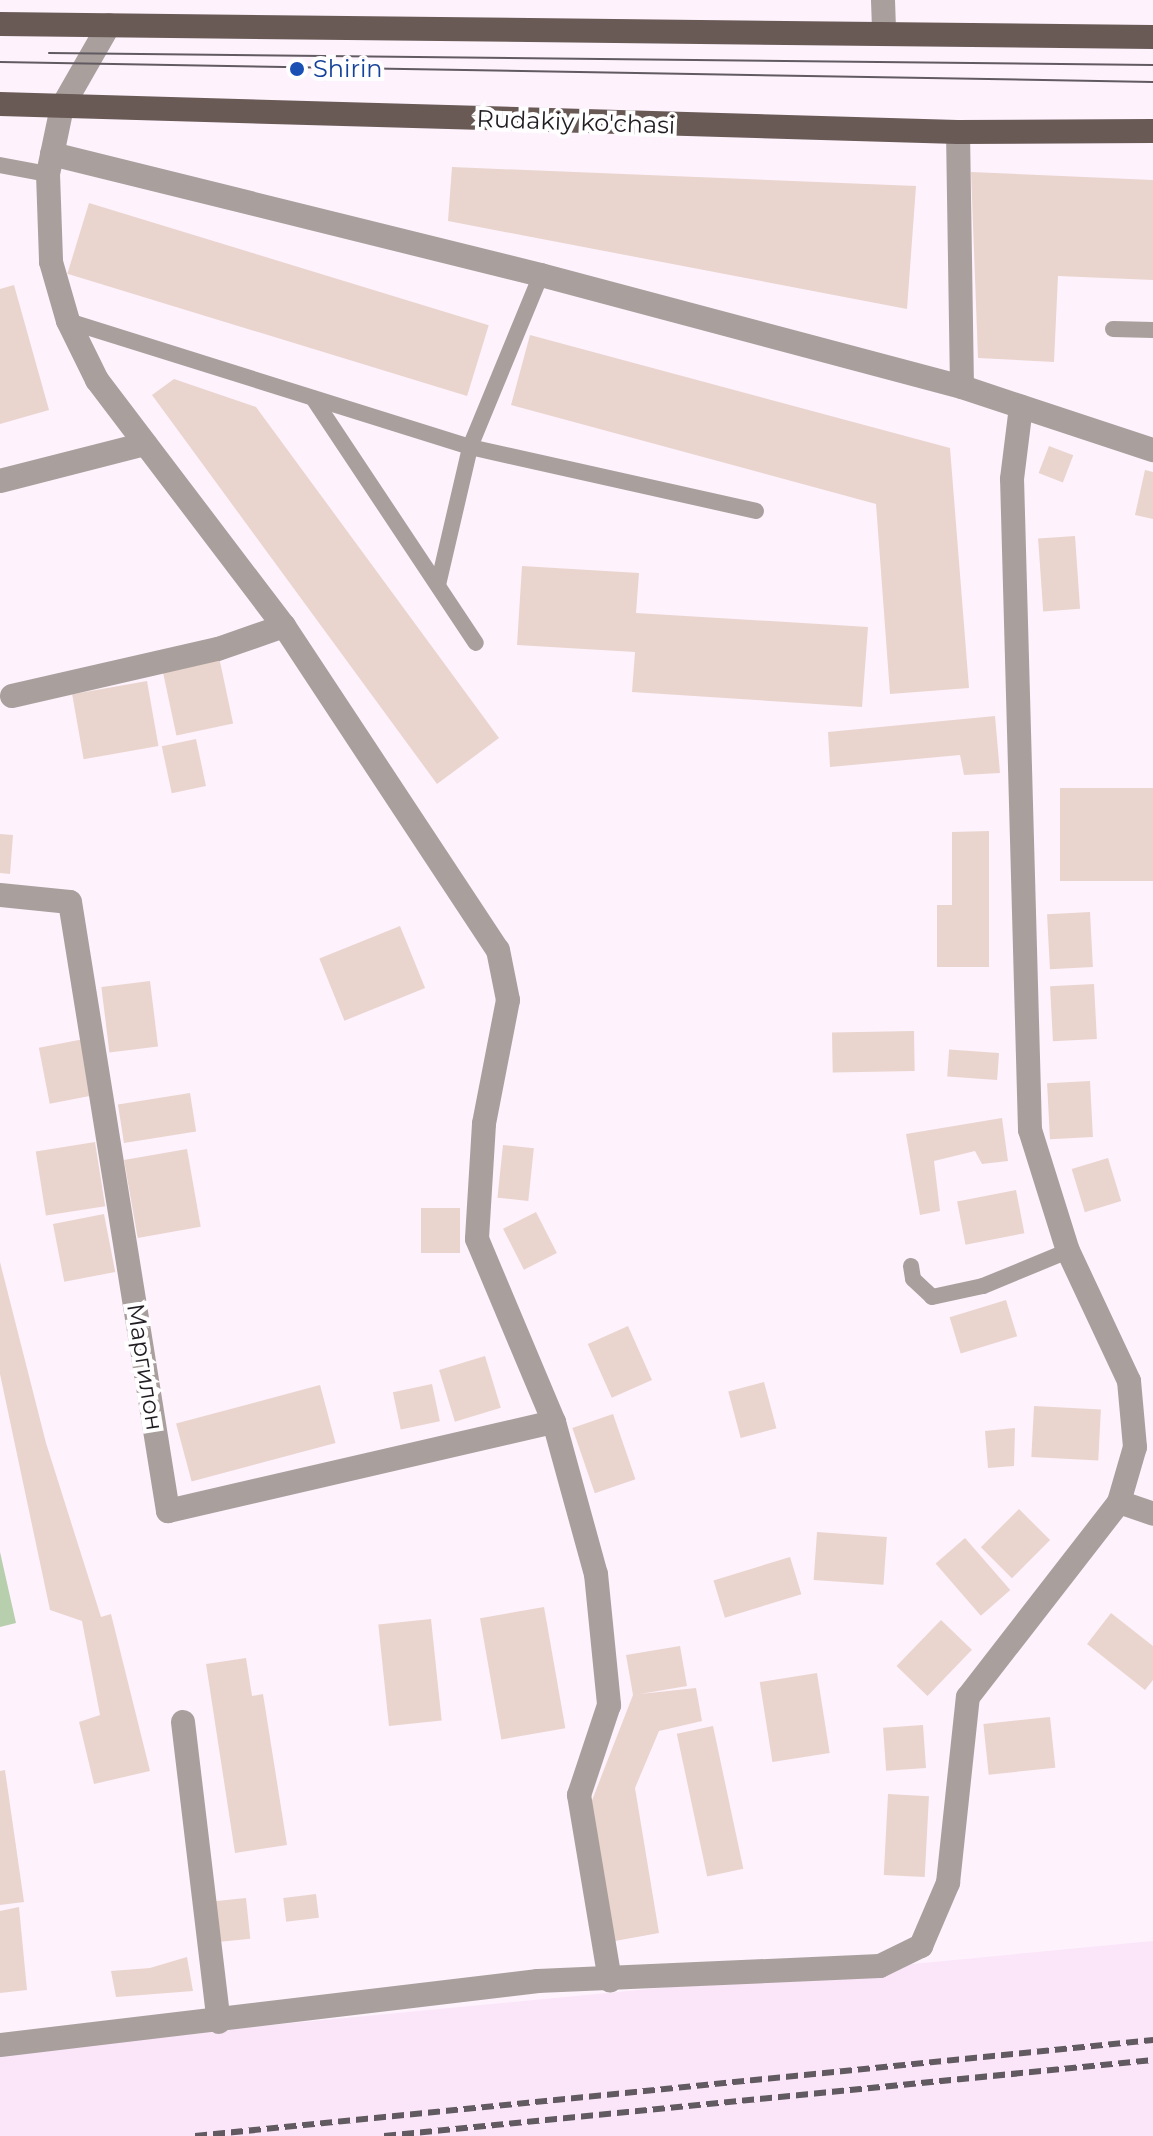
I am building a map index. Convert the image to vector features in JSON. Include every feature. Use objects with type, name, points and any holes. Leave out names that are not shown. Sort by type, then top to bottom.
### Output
[{"type":"main road","points":[[0,24],[1153,37]]},
{"type":"main road","name":"Rudakiy ko'chasi","points":[[0,104],[958,132],[1153,131]]},
{"type":"street","points":[[883,0],[884,34]]},
{"type":"street","points":[[1153,21],[1153,37]]},
{"type":"street","points":[[109,25],[62,107],[50,164],[51,262],[68,321],[97,380],[284,626],[498,950],[508,1000],[484,1124],[477,1239],[554,1422],[596,1574],[609,1705],[579,1795],[610,1980]]},
{"type":"street","points":[[958,132],[962,387]]},
{"type":"street","points":[[50,164],[541,275],[962,387],[1153,450]]},
{"type":"street","points":[[0,2045],[219,2022],[538,1981],[880,1966],[921,1946],[948,1883],[968,1697],[1119,1502],[1135,1447],[1129,1381],[1068,1251],[1030,1130],[1012,479],[1021,407]]},
{"type":"street","points":[[0,481],[145,444]]},
{"type":"street","points":[[12,696],[218,649],[284,626]]},
{"type":"street","name":"Маргилон","points":[[0,895],[70,902],[168,1511],[554,1422]]},
{"type":"street","points":[[1119,1502],[1153,1514]]},
{"type":"street","points":[[183,1722],[219,2022]]},
{"type":"lane","points":[[0,165],[50,164]]},
{"type":"lane","points":[[438,585],[470,447],[541,275]]},
{"type":"lane","points":[[68,321],[470,447],[756,511]]},
{"type":"lane","points":[[1113,329],[1153,330]]},
{"type":"lane","points":[[313,398],[476,643]]},
{"type":"lane","points":[[911,1266],[913,1279],[932,1297],[983,1286],[1068,1251]]},
{"type":"shaded area","points":[[1153,1941],[1153,2136],[0,2136],[0,2051]]},
{"type":"green space","points":[[0,1552],[16,1623],[0,1627]]},
{"type":"building","points":[[452,167],[916,186],[907,309],[448,221]]},
{"type":"building","points":[[971,172],[1153,180],[1153,280],[1058,276],[1054,362],[978,358]]},
{"type":"building","points":[[89,203],[489,325],[467,396],[67,274]]},
{"type":"building","points":[[14,285],[49,410],[0,424],[0,289]]},
{"type":"building","points":[[530,335],[950,448],[969,688],[890,694],[876,504],[511,405]]},
{"type":"building","points":[[174,379],[256,407],[499,738],[437,784],[152,395]]},
{"type":"building","points":[[1049,446],[1073,455],[1063,482],[1039,473]]},
{"type":"building","points":[[1145,470],[1153,472],[1153,519],[1135,515]]},
{"type":"building","points":[[1075,536],[1080,609],[1043,611],[1038,539]]},
{"type":"building","points":[[522,566],[639,573],[636,613],[868,627],[862,707],[632,692],[635,652],[517,645]]},
{"type":"building","points":[[219,657],[233,724],[176,736],[162,669]]},
{"type":"building","points":[[147,681],[158,746],[84,759],[72,694]]},
{"type":"building","points":[[995,716],[1000,773],[964,775],[960,755],[830,767],[828,732]]},
{"type":"building","points":[[196,739],[206,786],[172,793],[162,746]]},
{"type":"building","points":[[1060,788],[1153,788],[1153,881],[1060,881]]},
{"type":"building","points":[[989,831],[989,967],[937,967],[937,905],[952,905],[952,832]]},
{"type":"building","points":[[0,834],[13,835],[10,874],[0,873]]},
{"type":"building","points":[[1090,912],[1093,967],[1050,969],[1047,914]]},
{"type":"building","points":[[400,926],[425,988],[344,1021],[319,959]]},
{"type":"building","points":[[150,981],[158,1047],[109,1052],[101,987]]},
{"type":"building","points":[[1094,984],[1097,1039],[1053,1041],[1050,986]]},
{"type":"building","points":[[914,1031],[915,1071],[833,1072],[832,1032]]},
{"type":"building","points":[[84,1039],[95,1095],[50,1104],[39,1048]]},
{"type":"building","points":[[949,1050],[999,1053],[997,1080],[947,1076]]},
{"type":"building","points":[[1090,1081],[1093,1137],[1050,1139],[1047,1083]]},
{"type":"building","points":[[190,1093],[196,1132],[124,1143],[118,1104]]},
{"type":"building","points":[[1002,1118],[1008,1161],[982,1164],[975,1151],[934,1161],[940,1211],[920,1215],[906,1134]]},
{"type":"building","points":[[95,1142],[105,1206],[46,1216],[36,1151]]},
{"type":"building","points":[[503,1145],[534,1148],[528,1201],[497,1198]]},
{"type":"building","points":[[187,1149],[201,1227],[138,1238],[124,1160]]},
{"type":"building","points":[[1108,1158],[1121,1201],[1085,1212],[1072,1169]]},
{"type":"building","points":[[1016,1190],[1024,1233],[965,1245],[957,1201]]},
{"type":"building","points":[[421,1208],[460,1208],[460,1253],[421,1253]]},
{"type":"building","points":[[536,1212],[557,1253],[524,1270],[503,1229]]},
{"type":"building","points":[[104,1214],[115,1272],[64,1282],[53,1224]]},
{"type":"building","points":[[0,1262],[46,1443],[101,1617],[111,1614],[150,1771],[94,1784],[79,1722],[100,1715],[82,1621],[50,1610],[0,1374]]},
{"type":"building","points":[[1006,1300],[1017,1336],[961,1354],[950,1317]]},
{"type":"building","points":[[628,1326],[652,1380],[612,1398],[588,1344]]},
{"type":"building","points":[[485,1356],[501,1408],[455,1422],[439,1370]]},
{"type":"building","points":[[764,1382],[776,1428],[741,1438],[728,1392]]},
{"type":"building","points":[[432,1384],[440,1421],[401,1429],[393,1392]]},
{"type":"building","points":[[320,1385],[336,1443],[192,1482],[176,1424]]},
{"type":"building","points":[[1034,1406],[1101,1410],[1098,1460],[1031,1457]]},
{"type":"building","points":[[613,1414],[635,1479],[595,1493],[572,1428]]},
{"type":"building","points":[[1015,1428],[1014,1466],[988,1468],[985,1431]]},
{"type":"building","points":[[1019,1509],[1050,1540],[1012,1578],[981,1547]]},
{"type":"building","points":[[817,1532],[887,1537],[883,1585],[814,1580]]},
{"type":"building","points":[[965,1538],[1010,1590],[981,1616],[936,1564]]},
{"type":"building","points":[[790,1557],[801,1594],[725,1618],[713,1580]]},
{"type":"building","points":[[544,1607],[565,1728],[501,1739],[480,1618]]},
{"type":"building","points":[[1111,1613],[1153,1646],[1153,1680],[1145,1690],[1087,1644]]},
{"type":"building","points":[[431,1619],[442,1720],[389,1726],[378,1625]]},
{"type":"building","points":[[941,1620],[972,1650],[927,1696],[897,1666]]},
{"type":"building","points":[[680,1646],[687,1686],[640,1694],[696,1688],[702,1721],[659,1731],[635,1788],[659,1933],[615,1941],[589,1808],[633,1695],[626,1655]]},
{"type":"building","points":[[246,1658],[252,1696],[263,1694],[287,1845],[235,1853],[206,1664]]},
{"type":"building","points":[[817,1673],[830,1753],[772,1762],[760,1682]]},
{"type":"building","points":[[1050,1717],[1055,1768],[989,1775],[983,1724]]},
{"type":"building","points":[[923,1725],[926,1768],[886,1771],[883,1728]]},
{"type":"building","points":[[713,1726],[743,1869],[707,1877],[677,1734]]},
{"type":"building","points":[[5,1770],[24,1902],[0,1905],[0,1771]]},
{"type":"building","points":[[888,1794],[929,1796],[925,1877],[884,1875]]},
{"type":"building","points":[[316,1894],[319,1918],[286,1922],[283,1898]]},
{"type":"building","points":[[246,1898],[250,1939],[218,1942],[214,1901]]},
{"type":"building","points":[[19,1907],[27,1990],[0,1993],[0,1911]]},
{"type":"building","points":[[187,1957],[193,1991],[116,1997],[111,1971],[150,1968]]},
{"type":"tram line","points":[[49,53],[1153,65]]},
{"type":"tram line","points":[[0,62],[1153,82]]},
{"type":"railway","points":[[195,2136],[1153,2040]]},
{"type":"railway","points":[[384,2136],[1153,2060]]},
{"type":"place","name":"Shirin","points":[[297,69]]}]
